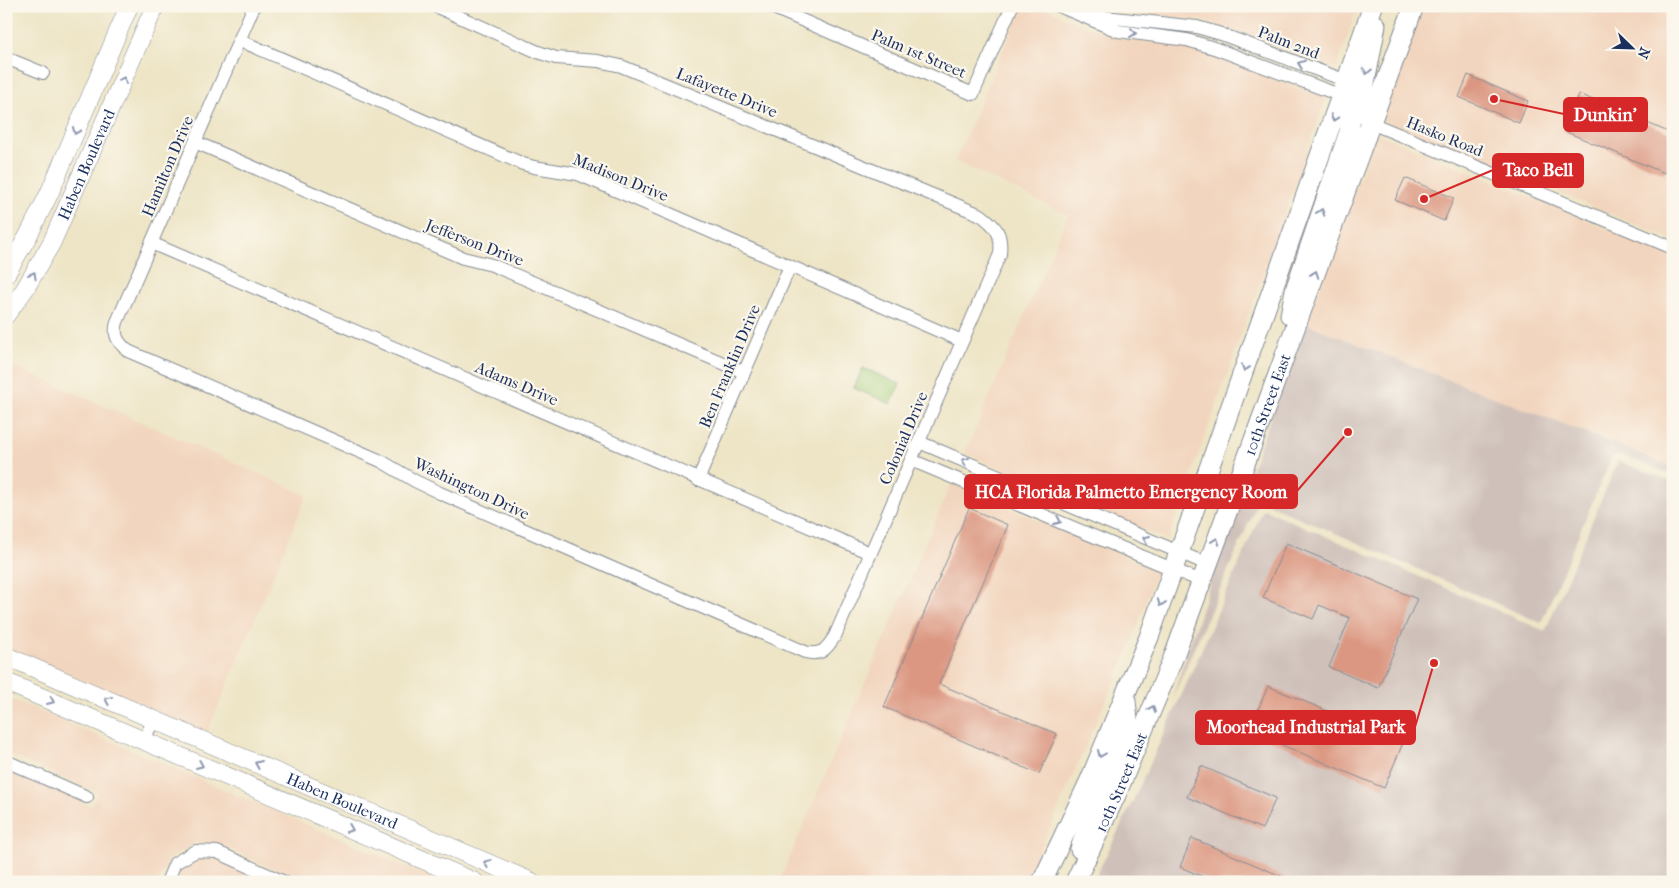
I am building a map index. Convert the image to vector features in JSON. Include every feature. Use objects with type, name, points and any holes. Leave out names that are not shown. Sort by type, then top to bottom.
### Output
[{"type":"main road","name":"10th Street East","points":[[1042,882],[1087,788],[1125,697],[1176,561],[1374,6]]},
{"type":"main road","points":[[1371,123],[1365,108],[1365,83],[1380,6]]},
{"type":"main road","name":"10th Street East","points":[[1078,875],[1145,728],[1414,6]]},
{"type":"main road","points":[[1277,377],[1295,290],[1349,132],[1352,109],[1344,89]]},
{"type":"main road","points":[[1078,875],[1080,846],[1127,730],[1128,720],[1125,697]]},
{"type":"street","name":"Haben Boulevard","points":[[6,274],[49,194],[129,6]]},
{"type":"street","name":"Haben Boulevard","points":[[6,315],[25,289],[52,242],[155,6]]},
{"type":"street","name":"Hamilton Drive","points":[[116,339],[117,322],[254,6]]},
{"type":"street","name":"Lafayette Drive","points":[[435,6],[538,52],[556,58],[598,61],[621,66],[981,215],[997,231]]},
{"type":"street","name":"Palm 1st Street","points":[[769,6],[973,94],[1012,6]]},
{"type":"street","name":"Palm 2nd","points":[[1059,6],[1071,12],[1116,19],[1197,27],[1222,34],[1344,89]]},
{"type":"street","name":"Madison Drive","points":[[239,40],[522,164],[534,168],[568,171],[578,174],[962,341]]},
{"type":"street","points":[[6,58],[43,73]]},
{"type":"street","name":"Hasko Road","points":[[1371,123],[1673,248]]},
{"type":"street","name":"Jefferson Drive","points":[[195,142],[463,258],[492,265],[744,372]]},
{"type":"street","name":"Colonial Drive","points":[[820,652],[828,647],[835,636],[1000,254],[1001,242],[997,231]]},
{"type":"street","name":"Adams Drive","points":[[151,243],[870,553]]},
{"type":"street","name":"Ben Franklin Drive","points":[[698,480],[790,266]]},
{"type":"street","name":"Washington Drive","points":[[116,339],[128,351],[381,461],[440,493],[805,652],[813,654],[820,652]]},
{"type":"street","points":[[919,442],[1176,561]]},
{"type":"street","points":[[911,460],[1204,572]]},
{"type":"street","name":"Haben Boulevard","points":[[6,656],[532,882]]},
{"type":"street","name":"Haben Boulevard","points":[[6,682],[475,882]]},
{"type":"street","points":[[144,741],[153,720]]},
{"type":"street","points":[[6,761],[87,797]]},
{"type":"street","points":[[167,882],[176,864],[196,851],[217,852],[284,882]]},
{"type":"shaded area","points":[[1022,6],[1041,6],[1061,15],[1062,18],[1116,38],[1186,47],[1326,98],[1168,540],[965,453],[1068,215],[955,161]]},
{"type":"shaded area","points":[[1082,6],[1358,6],[1336,69],[1224,27],[1199,20],[1116,12]]},
{"type":"shaded area","points":[[1423,6],[1673,6],[1673,240],[1381,119]]},
{"type":"shaded area","points":[[1376,133],[1673,256],[1673,467],[1306,324]]},
{"type":"shaded area","points":[[1306,324],[1673,467],[1673,475],[1620,455],[1612,456],[1541,623],[1266,503],[1259,503],[1256,506],[1172,699],[1222,547]]},
{"type":"shaded area","points":[[6,363],[307,495],[207,733],[6,648]]},
{"type":"shaded area","points":[[1618,461],[1673,482],[1673,882],[1093,882],[1182,694],[1263,509],[1545,631]]},
{"type":"shaded area","points":[[951,484],[1157,570],[1133,639],[1026,882],[779,882]]},
{"type":"shaded area","points":[[6,697],[442,882],[302,882],[220,845],[196,843],[171,857],[158,882],[6,882],[6,769],[91,806],[98,793],[6,753]]},
{"type":"shaded area","points":[[199,858],[216,859],[267,882],[176,882],[182,869]]},
{"type":"green space","points":[[863,368],[900,384],[891,404],[854,388]]},
{"type":"building","points":[[1468,75],[1528,101],[1519,123],[1459,97]]},
{"type":"building","points":[[1579,94],[1673,134],[1673,152],[1664,173],[1564,131]]},
{"type":"building","points":[[1405,178],[1454,198],[1444,221],[1395,200]]},
{"type":"building","points":[[969,508],[1008,525],[939,684],[1057,734],[1039,774],[884,707]]},
{"type":"building","points":[[1286,543],[1417,599],[1378,688],[1329,667],[1350,618],[1319,605],[1313,619],[1263,598]]},
{"type":"building","points":[[1268,686],[1403,743],[1384,788],[1249,731]]},
{"type":"building","points":[[1201,766],[1276,798],[1262,829],[1187,797]]},
{"type":"building","points":[[1192,838],[1295,882],[1215,882],[1180,867]]},
{"type":"place","name":"Dunkin'","points":[[1494,99]]},
{"type":"place","name":"Taco Bell","points":[[1424,199]]},
{"type":"place","name":"HCA Florida Palmetto Emergency Room","points":[[1348,432]]},
{"type":"place","name":"Moorhead Industrial Park","points":[[1434,663]]}]
